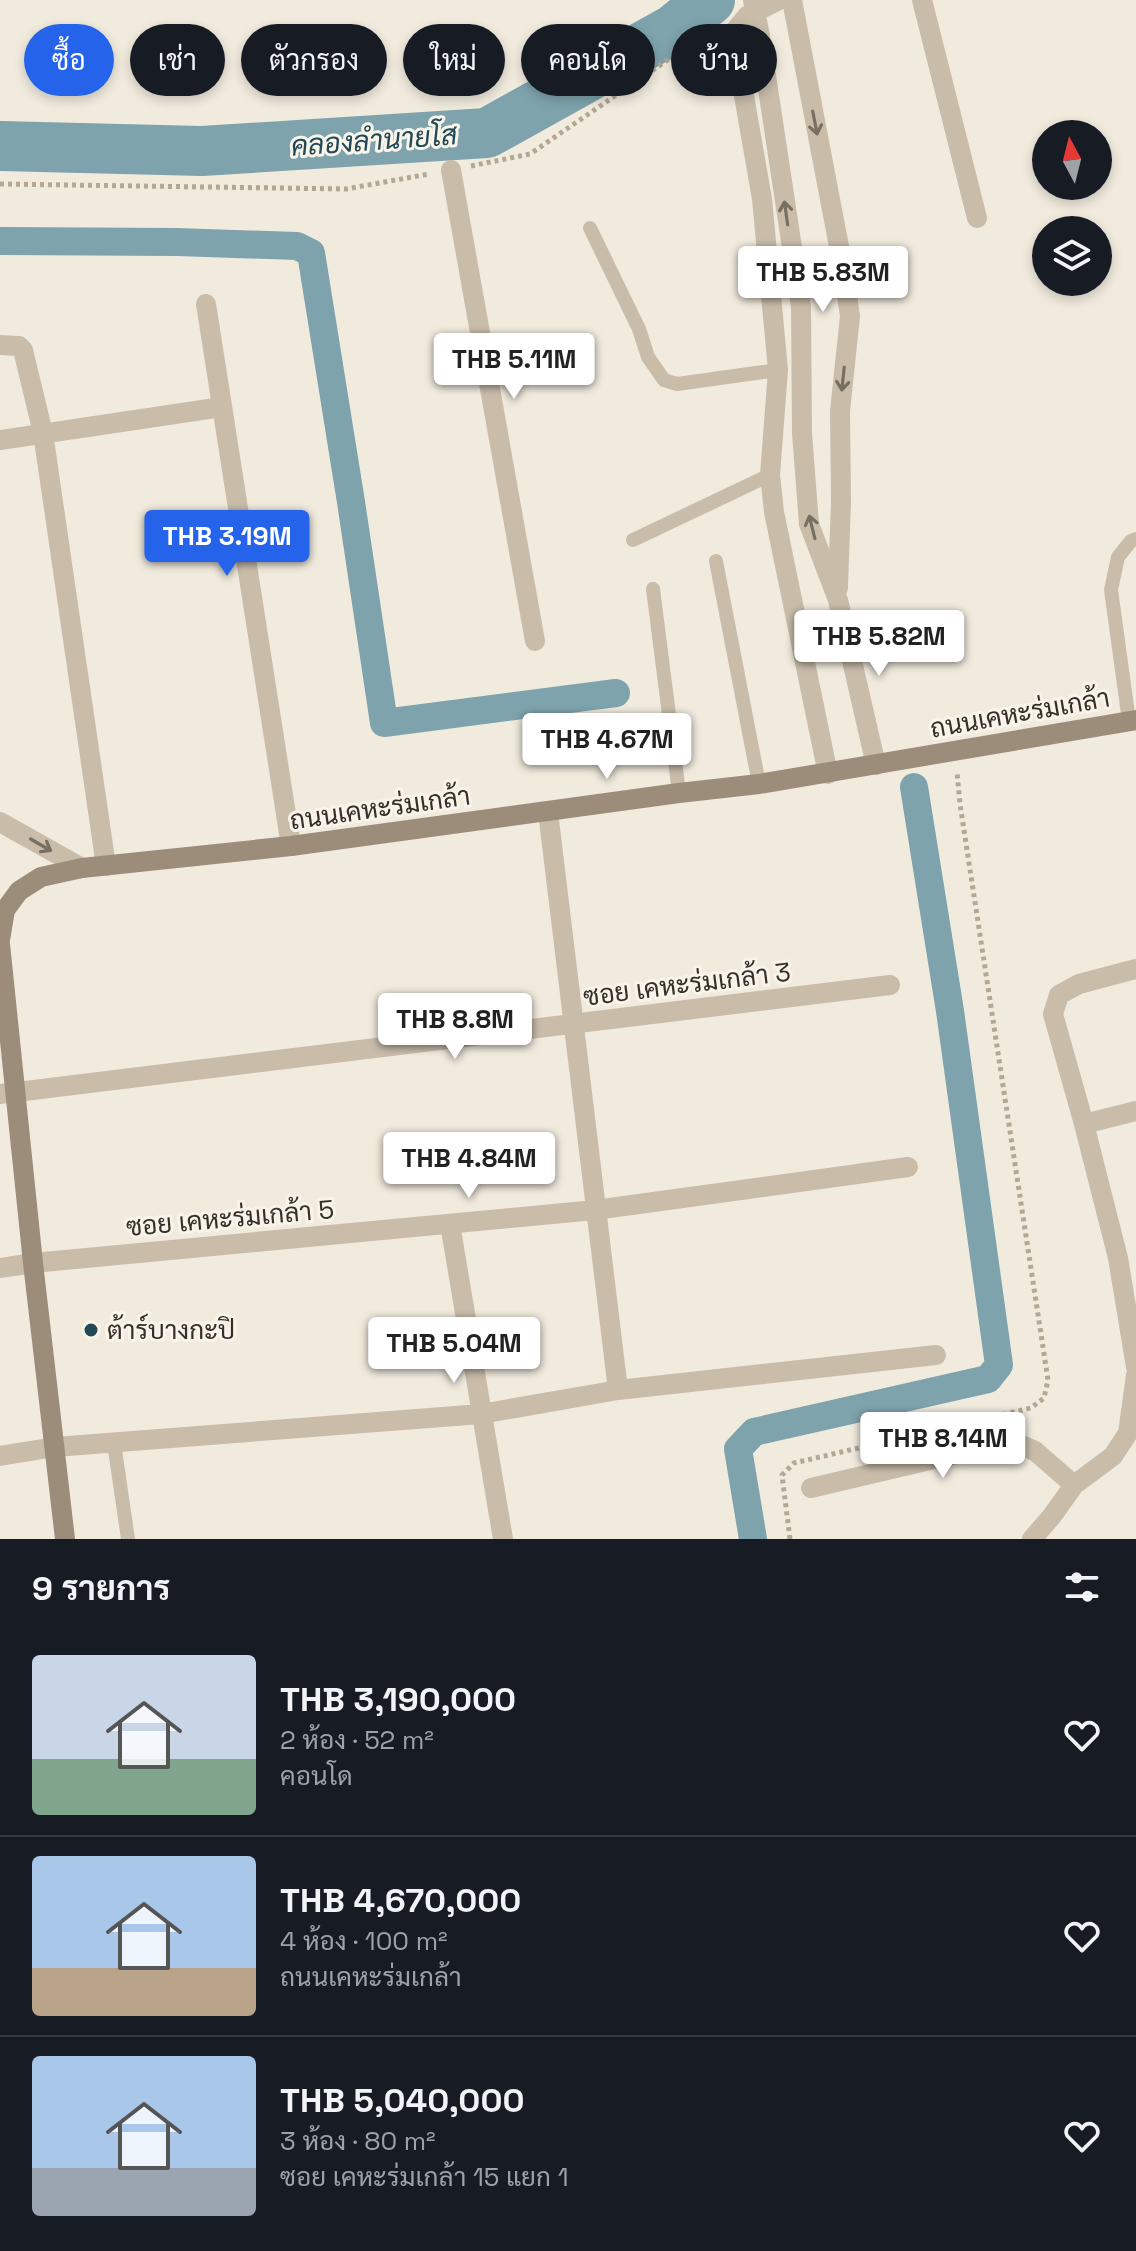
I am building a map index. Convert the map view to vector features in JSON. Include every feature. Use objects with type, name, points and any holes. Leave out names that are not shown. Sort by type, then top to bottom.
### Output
[{"type":"street","points":[[753,0],[801,307],[802,433],[809,524],[838,600],[876,765]]},
{"type":"street","points":[[779,0],[747,16],[733,33],[762,199],[778,370],[770,475],[774,512],[828,774]]},
{"type":"street","points":[[922,0],[977,218]]},
{"type":"street","points":[[794,9],[850,316],[840,411],[838,600]]},
{"type":"street","points":[[451,170],[535,641]]},
{"type":"street","points":[[206,304],[291,846]]},
{"type":"street","points":[[0,345],[19,346],[23,350],[43,433],[106,866]]},
{"type":"street","points":[[0,440],[222,407]]},
{"type":"street","name":"ถนนเคหะร่มเกล้า","points":[[65,1539],[33,1263],[7,1093],[0,942],[2,903],[41,877],[82,868],[291,846],[759,784],[1132,720]]},
{"type":"street","points":[[548,812],[618,1390]]},
{"type":"street","points":[[0,822],[82,868]]},
{"type":"street","points":[[1136,969],[1079,984],[1059,995],[1053,1014],[1084,1124],[1127,1256],[1136,1367]]},
{"type":"street","name":"ซอย เคหะร่มเกล้า 3","points":[[7,1093],[890,985]]},
{"type":"street","points":[[1084,1124],[1136,1111]]},
{"type":"street","name":"ซอย เคหะร่มเกล้า 5","points":[[0,1268],[595,1210],[908,1167]]},
{"type":"street","points":[[450,1224],[503,1539]]},
{"type":"street","points":[[0,1456],[55,1447],[481,1414],[618,1390],[936,1355]]},
{"type":"street","points":[[1032,1539],[1074,1485],[1113,1456],[1128,1433],[1136,1375]]},
{"type":"street","points":[[811,1488],[985,1447],[1017,1443],[1035,1451],[1074,1485]]},
{"type":"lane","points":[[590,228],[639,329],[648,357],[664,380],[677,384],[778,370]]},
{"type":"lane","points":[[633,540],[770,475]]},
{"type":"lane","points":[[1132,720],[1111,590],[1118,557],[1136,539]]},
{"type":"lane","points":[[716,561],[759,784]]},
{"type":"lane","points":[[653,589],[679,793]]},
{"type":"lane","points":[[114,1443],[128,1539]]},
{"type":"path","points":[[0,184],[346,189],[451,170],[530,154],[671,58]]},
{"type":"path","points":[[955,751],[960,804],[1048,1380],[1044,1398]]},
{"type":"waterway","name":"คลองลำนายโส","points":[[0,146],[202,151],[487,133],[674,29],[710,0]]},
{"type":"waterway","points":[[0,241],[297,246],[311,253],[384,723],[616,693]]},
{"type":"waterway","points":[[753,1539],[738,1449],[754,1432],[988,1379],[999,1365],[950,1011],[914,787]]},
{"type":"place","name":"ต้าร์บางกะปิ","points":[[91,1330]]}]
